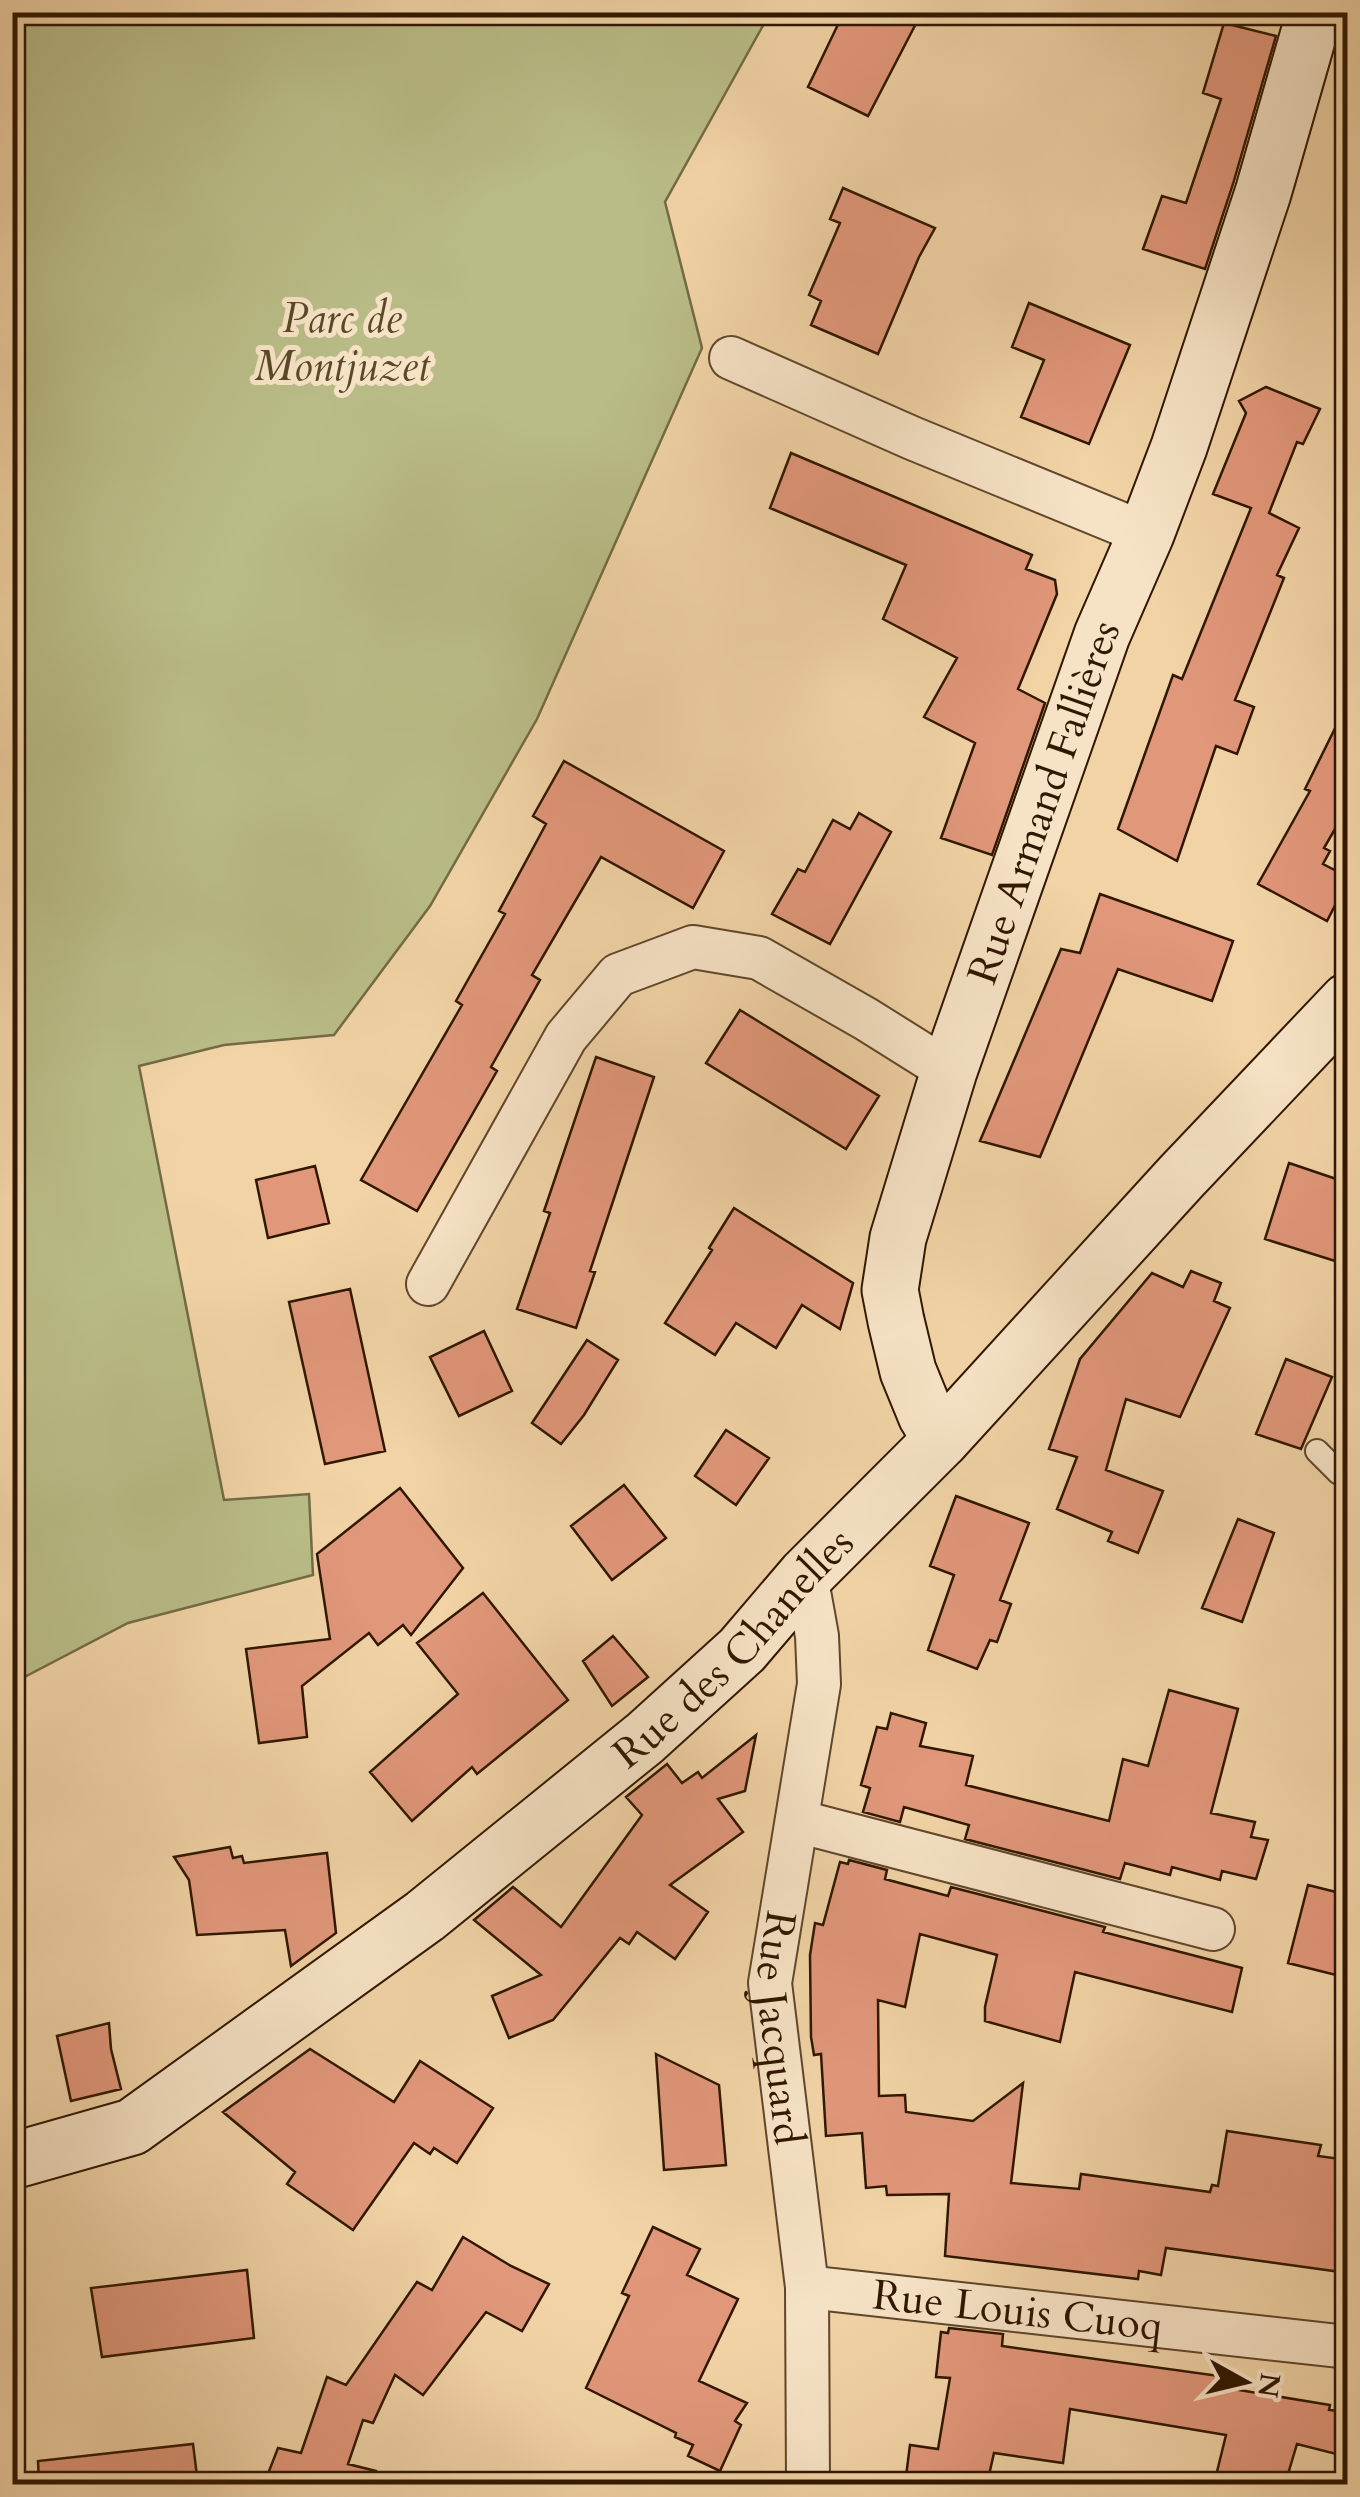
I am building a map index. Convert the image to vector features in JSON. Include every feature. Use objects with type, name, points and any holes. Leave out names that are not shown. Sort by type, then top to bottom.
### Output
[{"type":"street","name":"Rue Armand Fallières","points":[[940,1440],[908,1371],[890,1290],[898,1238],[949,1071],[1102,635],[1178,447],[1263,193],[1315,12]]},
{"type":"street","points":[[731,358],[1146,534]]},
{"type":"street","points":[[428,1284],[566,1036],[618,974],[693,946],[758,958],[949,1071]]},
{"type":"street","name":"Rue des Chanelles","points":[[12,2161],[132,2127],[425,1916],[645,1738],[742,1650],[806,1575],[940,1440],[1348,1001]]},
{"type":"street","name":"Rue Jacquard","points":[[806,1575],[817,1636],[819,1684],[770,1983],[807,2287],[808,2484]]},
{"type":"street","points":[[797,1821],[1212,1929]]},
{"type":"street","name":"Rue Louis Cuoq","points":[[807,2287],[1348,2348]]},
{"type":"lane","points":[[1317,1451],[1339,1474],[1348,1476]]},
{"type":"green space","name":"Parc de Montjuzet","points":[[13,12],[770,13],[665,202],[702,348],[537,719],[430,906],[334,1035],[224,1045],[139,1066],[224,1500],[309,1494],[313,1575],[128,1623],[13,1683]]},
{"type":"building","points":[[844,12],[922,12],[868,116],[808,87]]},
{"type":"building","points":[[1224,23],[1276,36],[1205,269],[1143,249],[1162,196],[1186,203],[1221,99],[1203,93]]},
{"type":"building","points":[[843,188],[935,228],[878,354],[811,325],[821,301],[809,295],[840,223],[830,219]]},
{"type":"building","points":[[1029,303],[1130,345],[1089,444],[1021,417],[1044,360],[1012,347]]},
{"type":"building","points":[[1266,387],[1320,409],[1303,444],[1297,442],[1269,513],[1299,528],[1277,575],[1284,578],[1235,700],[1254,707],[1237,754],[1216,746],[1177,861],[1118,829],[1173,675],[1182,679],[1251,508],[1213,494],[1246,413],[1239,401]]},
{"type":"building","points":[[791,453],[1032,555],[1026,569],[1055,580],[1057,594],[1018,689],[1045,703],[992,855],[941,838],[975,743],[924,717],[957,658],[883,619],[906,565],[770,508]]},
{"type":"building","points":[[1348,702],[1348,811],[1324,848],[1330,851],[1323,864],[1348,880],[1327,921],[1258,884],[1310,791],[1305,789]]},
{"type":"building","points":[[564,761],[724,851],[693,908],[601,857],[532,975],[540,980],[491,1067],[497,1071],[417,1211],[361,1180],[462,1005],[456,1001],[505,914],[499,911],[546,824],[533,816]]},
{"type":"building","points":[[859,813],[891,832],[830,944],[772,914],[798,869],[805,872],[833,820],[850,829]]},
{"type":"building","points":[[1100,894],[1233,941],[1212,1001],[1118,969],[1040,1157],[980,1141],[1061,949],[1080,953]]},
{"type":"building","points":[[740,1010],[879,1096],[846,1149],[706,1063]]},
{"type":"building","points":[[596,1057],[654,1077],[590,1271],[595,1272],[576,1328],[517,1309],[550,1213],[544,1211]]},
{"type":"building","points":[[1289,1163],[1348,1183],[1348,1265],[1265,1239]]},
{"type":"building","points":[[315,1166],[329,1223],[268,1238],[256,1180]]},
{"type":"building","points":[[734,1208],[853,1283],[840,1329],[802,1305],[776,1348],[736,1323],[715,1355],[665,1323]]},
{"type":"building","points":[[1191,1271],[1221,1283],[1214,1301],[1230,1308],[1180,1417],[1126,1399],[1106,1470],[1163,1491],[1138,1553],[1108,1541],[1112,1532],[1057,1509],[1077,1457],[1049,1449],[1080,1359],[1152,1273],[1183,1287]]},
{"type":"building","points":[[350,1289],[385,1451],[325,1464],[289,1302]]},
{"type":"building","points":[[484,1331],[512,1391],[459,1416],[430,1357]]},
{"type":"building","points":[[587,1340],[618,1360],[561,1444],[532,1423]]},
{"type":"building","points":[[1286,1359],[1332,1377],[1301,1449],[1256,1434]]},
{"type":"building","points":[[726,1430],[769,1458],[736,1505],[695,1476]]},
{"type":"building","points":[[624,1485],[666,1538],[612,1580],[571,1526]]},
{"type":"building","points":[[400,1488],[463,1568],[411,1635],[403,1625],[378,1645],[369,1633],[302,1686],[307,1737],[259,1743],[246,1649],[330,1639],[317,1554]]},
{"type":"building","points":[[956,1496],[1029,1523],[1000,1600],[1011,1604],[997,1642],[990,1640],[977,1669],[928,1650],[954,1575],[930,1566]]},
{"type":"building","points":[[1238,1519],[1274,1533],[1242,1622],[1202,1608]]},
{"type":"building","points":[[483,1593],[568,1700],[477,1774],[472,1767],[412,1821],[370,1772],[458,1694],[417,1643]]},
{"type":"building","points":[[613,1636],[648,1677],[612,1706],[583,1661]]},
{"type":"building","points":[[1169,1690],[1238,1709],[1211,1813],[1255,1822],[1251,1837],[1268,1840],[1256,1879],[1222,1871],[1220,1880],[1172,1867],[1170,1875],[1125,1863],[1120,1879],[965,1839],[969,1825],[904,1807],[900,1822],[863,1812],[870,1788],[861,1785],[877,1727],[887,1729],[891,1713],[926,1723],[920,1746],[973,1756],[966,1785],[1109,1821],[1123,1759],[1148,1766]]},
{"type":"building","points":[[756,1735],[745,1791],[718,1799],[743,1832],[670,1885],[708,1912],[675,1959],[637,1932],[629,1944],[620,1938],[553,2020],[509,2038],[492,1996],[541,1975],[474,1920],[513,1887],[561,1927],[642,1815],[626,1797],[667,1764],[682,1783],[698,1772],[702,1778]]},
{"type":"building","points":[[230,1847],[233,1858],[242,1856],[244,1863],[327,1853],[336,1933],[291,1966],[285,1930],[197,1935],[189,1880],[174,1857]]},
{"type":"building","points":[[849,1860],[887,1870],[885,1879],[948,1896],[951,1887],[1242,1968],[1232,2012],[1075,1972],[1060,2042],[985,2021],[997,1955],[920,1934],[905,2007],[878,2000],[879,2096],[905,2095],[906,2112],[973,2121],[1023,2083],[1011,2183],[1079,2189],[1081,2174],[1210,2192],[1212,2185],[1218,2186],[1227,2131],[1321,2145],[1318,2156],[1348,2160],[1348,2273],[1166,2248],[1161,2275],[1139,2271],[1138,2279],[945,2256],[949,2194],[887,2195],[886,2186],[866,2188],[862,2133],[826,2136],[821,2054],[814,2055],[811,2037],[810,1955],[815,1923],[823,1925],[840,1862],[848,1864]]},
{"type":"building","points":[[1308,1885],[1348,1895],[1348,1978],[1288,1963]]},
{"type":"building","points":[[109,2023],[121,2089],[71,2101],[57,2036]]},
{"type":"building","points":[[310,2049],[394,2102],[420,2061],[493,2108],[457,2163],[434,2148],[430,2154],[414,2143],[353,2230],[287,2184],[295,2172],[223,2112]]},
{"type":"building","points":[[656,2054],[719,2085],[726,2165],[664,2170]]},
{"type":"building","points":[[653,2227],[700,2249],[687,2275],[738,2299],[699,2381],[747,2403],[735,2421],[741,2425],[720,2471],[688,2456],[693,2445],[675,2437],[676,2433],[586,2388],[629,2296],[622,2293]]},
{"type":"building","points":[[463,2237],[549,2284],[522,2331],[486,2312],[423,2395],[395,2375],[373,2423],[363,2420],[348,2464],[376,2471],[374,2484],[264,2484],[278,2448],[301,2453],[327,2377],[346,2385],[417,2282],[432,2290]]},
{"type":"building","points":[[247,2270],[254,2338],[102,2357],[91,2288]]},
{"type":"building","points":[[949,2328],[1003,2334],[1002,2346],[1241,2379],[1239,2390],[1330,2405],[1329,2410],[1348,2412],[1348,2457],[1297,2444],[1285,2484],[1214,2484],[1226,2435],[1070,2409],[1063,2463],[994,2453],[987,2484],[905,2484],[910,2445],[938,2449],[950,2378],[936,2377],[941,2332],[948,2333]]},
{"type":"building","points":[[193,2444],[198,2484],[39,2484],[38,2461]]}]
